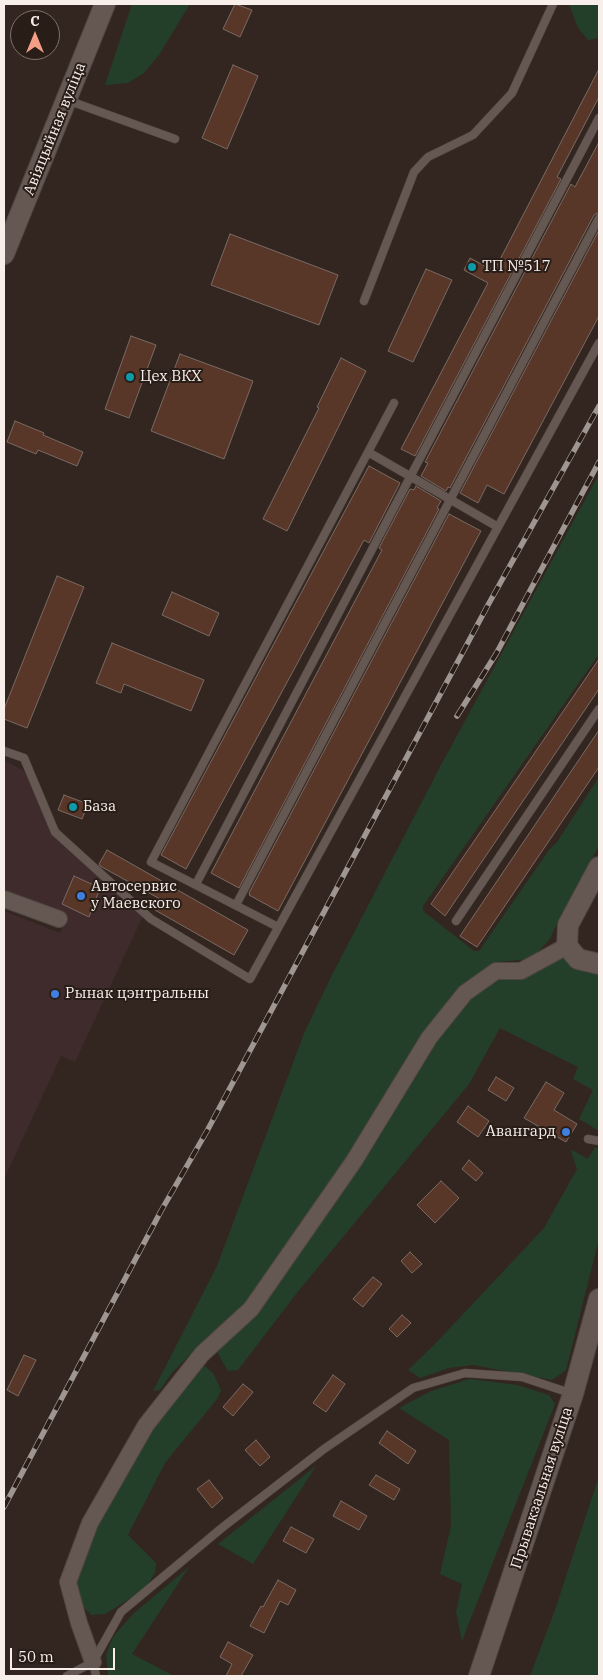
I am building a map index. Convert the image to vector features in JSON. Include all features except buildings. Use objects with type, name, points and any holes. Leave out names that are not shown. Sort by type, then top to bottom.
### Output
[{"type":"street","name":"Авіяцыйная вуліца","points":[[4,254],[105,4]]},
{"type":"street","points":[[596,879],[568,925],[567,946],[578,959],[599,964]]},
{"type":"street","points":[[4,899],[59,919]]},
{"type":"street","points":[[94,1669],[68,1582],[90,1523],[146,1425],[202,1354],[251,1309],[354,1161],[428,1038],[465,993],[496,971],[521,971],[567,946]]},
{"type":"street","name":"Прывакзальная вуліца","points":[[479,1676],[573,1394],[599,1299]]},
{"type":"lane","points":[[364,302],[414,172],[428,157],[473,135],[512,93],[553,4]]},
{"type":"lane","points":[[67,100],[175,139]]},
{"type":"lane","points":[[196,884],[599,118]]},
{"type":"lane","points":[[236,905],[599,218]]},
{"type":"lane","points":[[4,751],[24,758],[55,832],[151,919],[250,979],[599,343]]},
{"type":"lane","points":[[278,927],[151,862],[394,403]]},
{"type":"lane","points":[[368,452],[498,527]]},
{"type":"lane","points":[[456,921],[599,709]]},
{"type":"lane","points":[[588,1139],[599,1141]]},
{"type":"lane","points":[[67,1676],[94,1669],[121,1612],[223,1527],[316,1455],[413,1388],[465,1373],[522,1377],[573,1394]]},
{"type":"shaded area","name":"Рынак цэнтральны","points":[[4,760],[24,771],[51,821],[94,863],[143,916],[75,1062],[61,1056],[4,1179],[4,911],[60,933],[67,916],[4,891]]},
{"type":"green space","points":[[132,4],[190,4],[159,55],[144,73],[128,83],[105,85]]},
{"type":"green space","points":[[569,4],[599,4],[599,38],[588,40],[578,28]]},
{"type":"green space","points":[[599,474],[599,654],[423,906],[423,911],[474,951],[479,951],[549,850],[557,842],[599,777],[599,846],[549,940],[531,959],[497,962],[452,999],[343,1165],[243,1308],[207,1337],[171,1374],[160,1390],[153,1391],[217,1266],[305,1031],[333,973],[441,765]]},
{"type":"green space","points":[[563,955],[599,971],[599,1131],[579,1119],[593,1090],[573,1079],[578,1067],[500,1028],[469,1084],[296,1294],[238,1370],[228,1371],[217,1352],[235,1331],[437,1036],[467,1002],[493,980],[526,974]]},
{"type":"green space","points":[[595,1147],[599,1149],[599,1239],[566,1370],[552,1380],[473,1365],[449,1368],[420,1378],[408,1370],[544,1228],[577,1169],[571,1151],[588,1159]]},
{"type":"green space","points":[[205,1366],[213,1373],[221,1390],[217,1399],[165,1463],[128,1535],[156,1563],[155,1573],[144,1590],[105,1614],[91,1615],[77,1600],[78,1581],[91,1532],[146,1429],[195,1368]]},
{"type":"green space","points":[[470,1379],[517,1385],[549,1395],[555,1404],[462,1641],[456,1612],[462,1584],[440,1574],[451,1526],[449,1440],[399,1408],[431,1391]]},
{"type":"green space","points":[[316,1466],[253,1564],[218,1544]]},
{"type":"green space","points":[[599,1476],[599,1676],[530,1676],[555,1610]]},
{"type":"green space","points":[[189,1567],[132,1654],[174,1676],[108,1676],[106,1655],[113,1637],[133,1614]]},
{"type":"railway","points":[[4,1507],[161,1211],[207,1131],[488,605],[599,406]]},
{"type":"railway","points":[[457,716],[496,654],[599,462]]},
{"type":"place","name":"ТП №517","points":[[472,267]]},
{"type":"place","name":"Цех ВКХ","points":[[130,377]]},
{"type":"place","name":"База","points":[[73,807]]},
{"type":"place","name":"Автосервис у Маевского","points":[[81,896]]},
{"type":"place","name":"Рынак цэнтральны","points":[[55,994]]},
{"type":"place","name":"Авангард","points":[[566,1132]]}]
